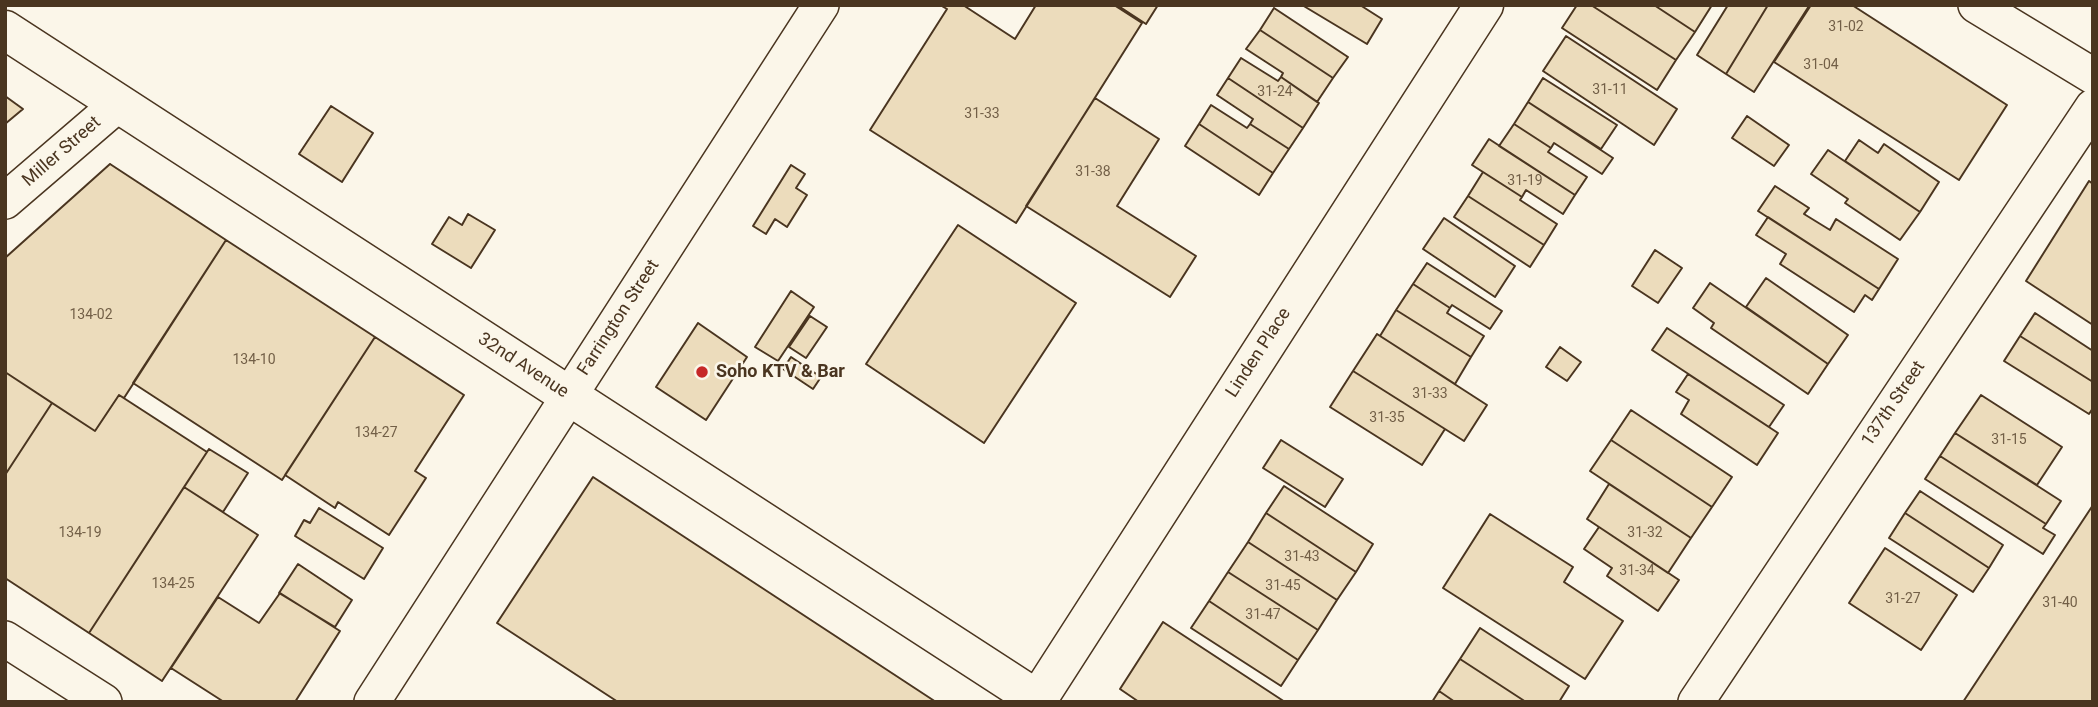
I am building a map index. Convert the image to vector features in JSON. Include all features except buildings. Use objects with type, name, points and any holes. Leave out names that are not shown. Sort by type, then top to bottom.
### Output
[{"type":"street","name":"Farrington Street","points":[[372,702],[821,5]]},
{"type":"street","name":"Linden Place","points":[[1038,701],[1483,5]]},
{"type":"street","points":[[1976,5],[2093,76]]},
{"type":"street","name":"32nd Avenue","points":[[5,30],[1038,701]]},
{"type":"street","name":"Miller Street","points":[[5,201],[118,104]]},
{"type":"street","name":"137th Street","points":[[1696,702],[2093,107]]},
{"type":"street","points":[[5,639],[104,702]]},
{"type":"place","name":"Soho KTV & Bar","points":[[702,372]]}]
